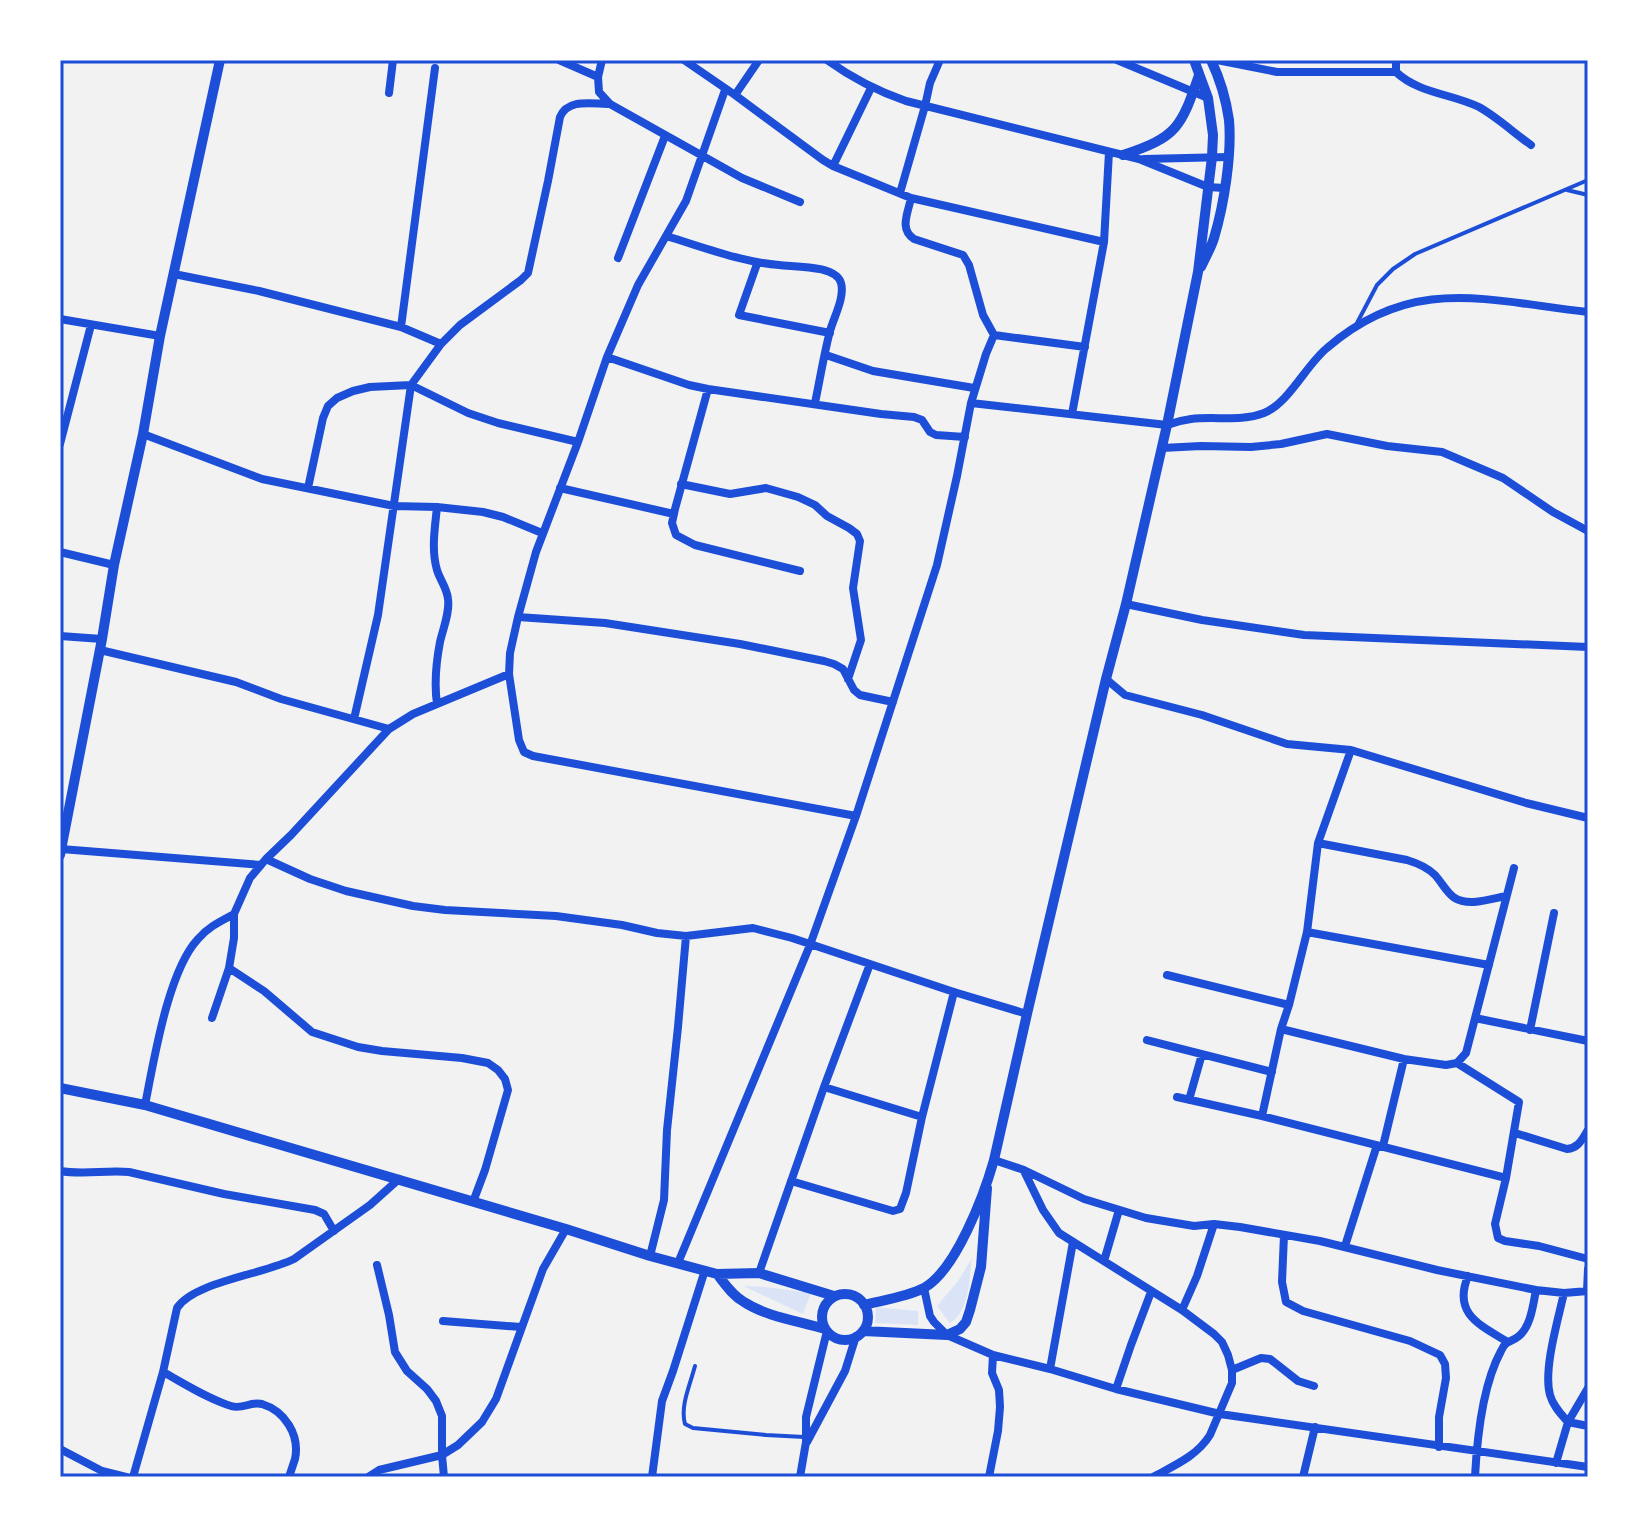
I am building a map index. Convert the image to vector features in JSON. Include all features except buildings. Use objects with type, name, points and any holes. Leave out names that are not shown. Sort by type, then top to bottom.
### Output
[{"type":"street","points":[[220,60],[114,565],[61,852],[264,862],[346,891],[413,906],[556,916],[657,933],[686,936],[753,928],[1027,1014]]},
{"type":"street","points":[[389,93],[393,60]]},
{"type":"street","points":[[559,60],[598,77]]},
{"type":"street","points":[[602,60],[599,92],[610,104],[742,178],[800,202]]},
{"type":"street","points":[[684,60],[833,166],[911,198],[1104,242]]},
{"type":"street","points":[[735,95],[759,60]]},
{"type":"street","points":[[827,60],[871,88],[906,101],[1139,159],[1208,187],[1224,188]]},
{"type":"street","points":[[900,193],[930,83],[940,60]]},
{"type":"street","points":[[1117,60],[1208,98]]},
{"type":"street","points":[[864,1305],[912,1293],[938,1278],[960,1243],[994,1160],[1162,448],[1198,272],[1213,135],[1208,98],[1196,60]]},
{"type":"street","points":[[1198,272],[1214,241],[1230,147],[1225,97],[1214,60],[1277,72],[1396,72],[1405,81],[1482,109],[1531,145]]},
{"type":"street","points":[[1396,60],[1396,72]]},
{"type":"street","points":[[401,327],[435,68]]},
{"type":"street","points":[[1123,155],[1153,145],[1168,136],[1180,122],[1199,75]]},
{"type":"street","points":[[833,166],[871,88]]},
{"type":"street","points":[[725,90],[686,201],[638,285],[607,357],[542,533],[510,653],[509,674],[519,740],[524,752],[533,756],[856,816]]},
{"type":"street","points":[[354,719],[378,615],[411,385],[441,344],[472,315],[528,273],[563,109],[570,105],[610,104]]},
{"type":"street","points":[[618,258],[665,136]]},
{"type":"street","points":[[1072,414],[1104,242],[1109,152]]},
{"type":"street","points":[[1139,159],[1228,157]]},
{"type":"street","points":[[678,1263],[810,945],[856,816],[937,565],[974,388],[994,335],[983,315],[969,265],[963,255],[907,235],[904,226],[911,198]]},
{"type":"street","points":[[666,236],[757,264],[815,268],[837,276],[842,285],[841,297],[815,403]]},
{"type":"street","points":[[757,264],[739,315],[830,333]]},
{"type":"street","points":[[174,274],[259,291],[401,327],[441,344]]},
{"type":"street","points":[[971,403],[1167,425],[1194,418],[1262,414],[1282,400],[1321,353],[1356,325],[1392,308],[1455,297],[1588,312]]},
{"type":"street","points":[[60,319],[160,336]]},
{"type":"street","points":[[60,444],[91,325]]},
{"type":"street","points":[[994,335],[1085,347]]},
{"type":"street","points":[[826,355],[873,371],[974,388]]},
{"type":"street","points":[[607,357],[689,385],[914,417],[922,420],[936,435],[965,437]]},
{"type":"street","points":[[308,488],[328,406],[337,398],[370,387],[411,385],[468,413],[578,442]]},
{"type":"street","points":[[708,389],[672,523],[676,535],[711,550],[800,571]]},
{"type":"street","points":[[143,434],[262,479],[394,506],[483,512],[542,533]]},
{"type":"street","points":[[1162,448],[1251,447],[1327,434],[1387,446],[1442,452],[1503,478],[1588,531]]},
{"type":"street","points":[[681,484],[730,494],[766,488],[798,497],[857,534],[860,541],[853,588],[861,640],[848,679]]},
{"type":"street","points":[[560,488],[674,514]]},
{"type":"street","points":[[437,507],[435,559],[446,590],[448,608],[435,677],[437,704]]},
{"type":"street","points":[[60,552],[114,565]]},
{"type":"street","points":[[1126,604],[1202,620],[1304,635],[1588,647]]},
{"type":"street","points":[[518,617],[605,623],[778,651],[834,664],[843,669],[860,695],[893,702]]},
{"type":"street","points":[[60,636],[236,682],[281,699],[389,729]]},
{"type":"street","points":[[212,1018],[229,968],[234,914],[250,878],[389,729],[406,718],[509,674]]},
{"type":"street","points":[[1106,679],[1125,695],[1202,715],[1287,744],[1351,750],[1526,803],[1588,818]]},
{"type":"street","points":[[1262,1116],[1307,932],[1318,843],[1351,750]]},
{"type":"street","points":[[1318,843],[1420,864],[1433,873],[1446,892],[1459,900],[1475,902],[1506,896]]},
{"type":"street","points":[[1281,1029],[1404,1059],[1446,1065],[1457,1063],[1466,1053],[1514,868]]},
{"type":"street","points":[[1530,1030],[1554,913]]},
{"type":"street","points":[[145,1105],[162,1027],[185,955],[207,930],[234,914]]},
{"type":"street","points":[[1307,932],[1489,965]]},
{"type":"street","points":[[650,1256],[664,1200],[667,1130],[686,936]]},
{"type":"street","points":[[759,1273],[870,964]]},
{"type":"street","points":[[229,968],[264,991],[312,1032],[382,1051],[475,1060],[488,1063],[498,1070],[508,1090],[473,1202]]},
{"type":"street","points":[[1167,975],[1289,1005]]},
{"type":"street","points":[[791,1181],[893,1211],[900,1209],[954,992]]},
{"type":"street","points":[[1475,1018],[1588,1041]]},
{"type":"street","points":[[1147,1040],[1272,1072]]},
{"type":"street","points":[[1189,1100],[1202,1054]]},
{"type":"street","points":[[1345,1246],[1380,1146],[1404,1059]]},
{"type":"street","points":[[1457,1063],[1519,1102],[1495,1224],[1498,1238],[1588,1259]]},
{"type":"street","points":[[824,1087],[922,1117]]},
{"type":"street","points":[[60,1088],[145,1105],[650,1256],[717,1274],[759,1273],[834,1296]]},
{"type":"street","points":[[1177,1097],[1506,1178]]},
{"type":"street","points":[[1515,1133],[1567,1149],[1579,1144],[1588,1130]]},
{"type":"street","points":[[994,1160],[1024,1170],[1084,1199],[1146,1218],[1194,1226],[1214,1224],[1345,1246],[1536,1290],[1564,1293],[1588,1291],[1588,1269]]},
{"type":"street","points":[[1024,1170],[1051,1224],[1059,1233],[1182,1310],[1214,1334],[1228,1355],[1232,1383],[1210,1435],[1195,1452],[1153,1477]]},
{"type":"street","points":[[60,1171],[88,1174],[129,1172],[224,1194],[315,1210],[324,1214],[334,1231]]},
{"type":"street","points":[[133,1477],[163,1372],[177,1308],[182,1300],[221,1283],[282,1265],[304,1253],[370,1205],[399,1179]]},
{"type":"street","points":[[717,1274],[727,1289],[743,1302],[826,1330],[839,1339],[846,1340],[859,1334],[947,1335],[960,1329],[970,1310],[981,1267],[987,1182]]},
{"type":"street","points":[[1104,1261],[1119,1210]]},
{"type":"street","points":[[1182,1310],[1214,1224]]},
{"type":"street","points":[[368,1477],[379,1470],[442,1455],[458,1445],[482,1422],[496,1399],[543,1269],[566,1229]]},
{"type":"street","points":[[1284,1235],[1282,1282],[1286,1302],[1303,1311],[1410,1341],[1440,1355],[1445,1364],[1446,1378],[1439,1417],[1439,1447]]},
{"type":"street","points":[[1050,1369],[1073,1242]]},
{"type":"street","points":[[377,1265],[395,1352],[400,1363],[436,1401],[442,1416],[444,1477]]},
{"type":"street","points":[[652,1477],[662,1401],[705,1270]]},
{"type":"street","points":[[1468,1276],[1462,1290],[1464,1307],[1483,1328],[1506,1341]]},
{"type":"street","points":[[924,1288],[930,1316],[947,1335],[993,1355],[1116,1389],[1220,1414],[1588,1467]]},
{"type":"street","points":[[1475,1477],[1480,1420],[1491,1376],[1506,1341],[1517,1338],[1523,1330],[1536,1290]]},
{"type":"street","points":[[1116,1389],[1151,1292]]},
{"type":"street","points":[[1564,1293],[1549,1361],[1550,1396],[1568,1422],[1588,1426]]},
{"type":"street","points":[[800,1477],[806,1417],[826,1330],[821,1315],[823,1307],[834,1296],[850,1294],[864,1305],[867,1322],[845,1371],[806,1440]]},
{"type":"street","points":[[443,1321],[521,1327]]},
{"type":"street","points":[[989,1477],[1000,1407],[999,1390],[992,1373],[993,1355]]},
{"type":"street","points":[[1232,1370],[1261,1358],[1270,1359],[1298,1381],[1314,1386]]},
{"type":"street","points":[[163,1372],[224,1404],[241,1409],[261,1404],[277,1411],[286,1419],[293,1434],[295,1457],[289,1477]]},
{"type":"street","points":[[1556,1463],[1568,1422],[1588,1388]]},
{"type":"street","points":[[1303,1477],[1315,1427]]},
{"type":"street","points":[[60,1449],[102,1471],[126,1477]]},
{"type":"lane","points":[[1356,325],[1377,285],[1415,254],[1588,180]]},
{"type":"lane","points":[[1566,189],[1588,195]]},
{"type":"lane","points":[[695,1366],[684,1404],[685,1424],[693,1428],[806,1440]]},
{"type":"shaded area","points":[[972,1258],[965,1303],[957,1318],[950,1323],[937,1306]]},
{"type":"shaded area","points":[[743,1286],[766,1287],[811,1293],[803,1314]]},
{"type":"shaded area","points":[[876,1307],[918,1311],[918,1325],[875,1323]]}]
